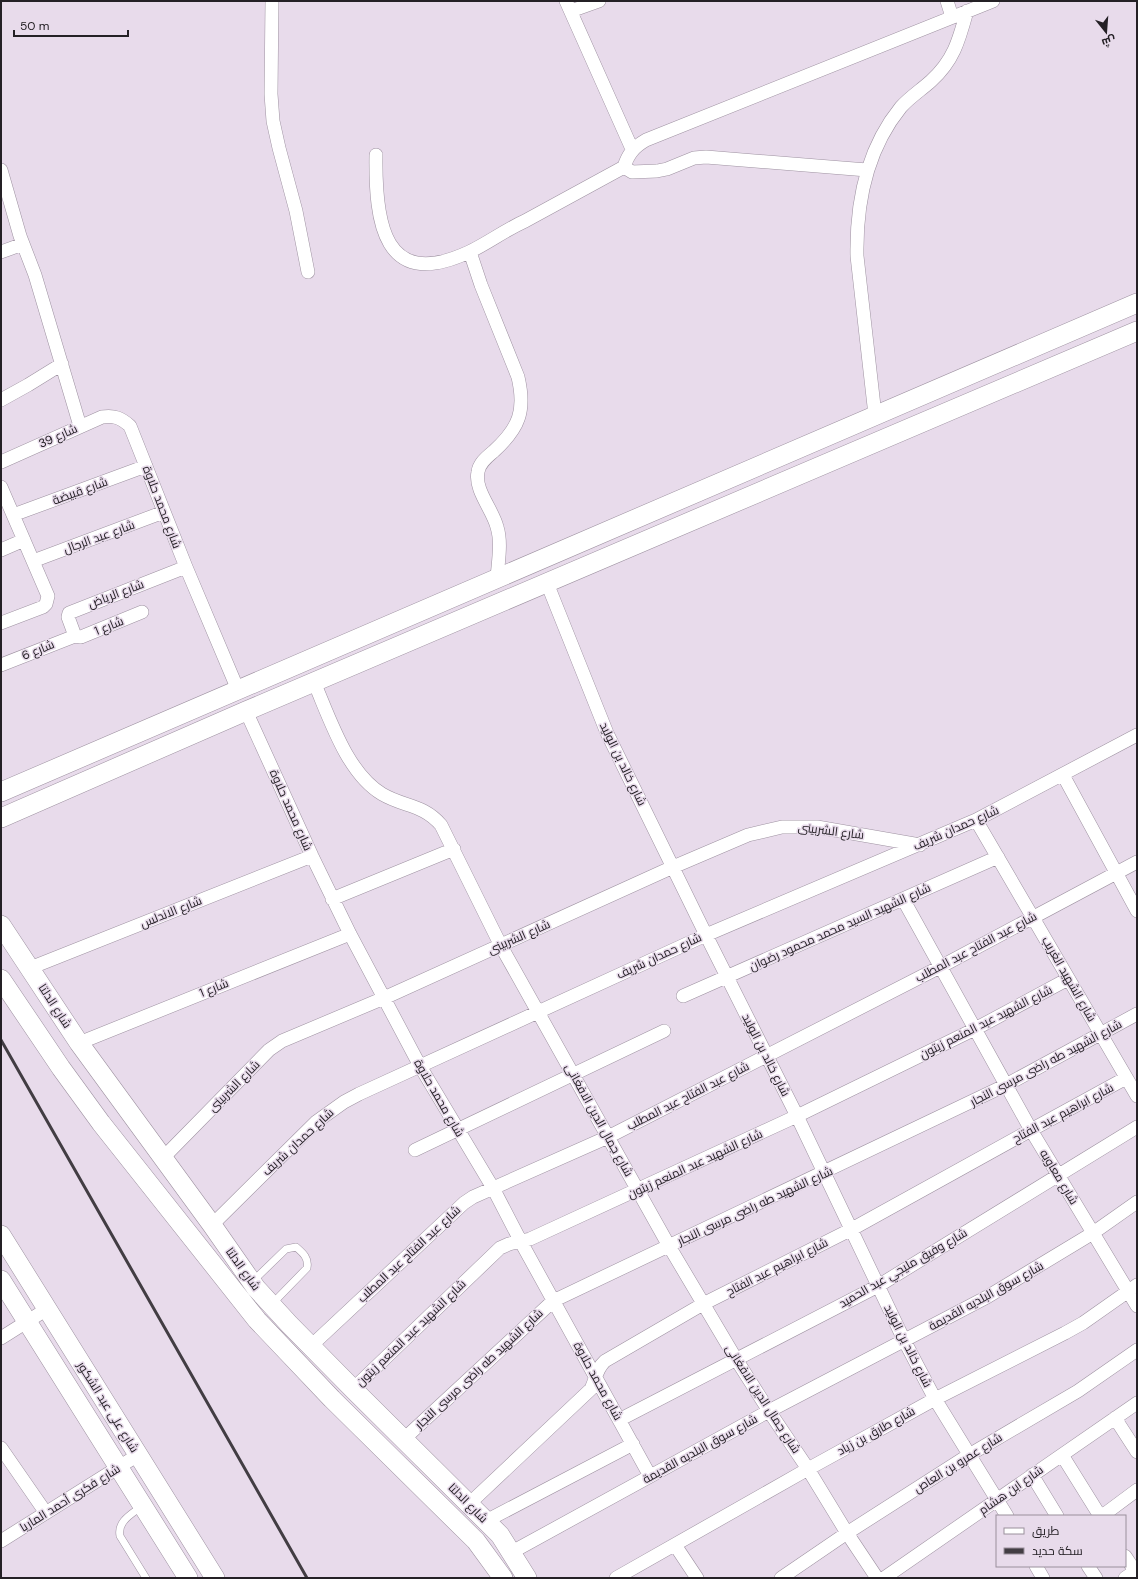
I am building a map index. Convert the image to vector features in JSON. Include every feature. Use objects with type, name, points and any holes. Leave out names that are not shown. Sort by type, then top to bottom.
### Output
[{"type":"main road","points":[[1,792],[1137,303]]},
{"type":"main road","points":[[1,818],[246,711],[1137,331]]},
{"type":"main road","points":[[468,591],[478,612]]},
{"type":"main road","name":"شارع الدلتا","points":[[3,931],[30,968],[79,1043],[254,1285],[310,1346],[500,1535],[527,1578]]},
{"type":"main road","name":"شارع الدلتا","points":[[1,980],[61,1068],[101,1123],[257,1320],[332,1399],[476,1541],[503,1578]]},
{"type":"main road","points":[[203,1252],[216,1231]]},
{"type":"main road","name":"شارع على عبد الشكور","points":[[1,1235],[215,1578]]},
{"type":"main road","name":"شارع على عبد الشكور","points":[[1,1280],[188,1578]]},
{"type":"main road","points":[[242,1301],[254,1285]]},
{"type":"main road","points":[[257,1320],[271,1305]]},
{"type":"street","points":[[272,1],[271,94],[274,121],[278,148],[296,211],[308,272]]},
{"type":"street","points":[[599,1],[569,6],[632,150]]},
{"type":"street","points":[[947,1],[952,17]]},
{"type":"street","points":[[376,155],[377,194],[380,214],[385,235],[394,250],[407,260],[424,265],[472,256],[512,227],[624,167],[628,155],[632,150],[646,140],[993,1]]},
{"type":"street","points":[[875,415],[857,256],[859,205],[867,170],[879,140],[898,112],[912,97],[939,73],[949,60],[956,47],[967,11]]},
{"type":"street","points":[[624,167],[632,172],[656,171],[667,169],[694,158],[706,157],[867,170]]},
{"type":"street","points":[[1,170],[35,275],[80,426]]},
{"type":"street","points":[[1,252],[24,244]]},
{"type":"street","points":[[472,256],[481,285],[518,377],[521,389],[522,402],[515,426],[508,437],[481,464],[477,475],[479,487],[497,526],[500,541],[497,579]]},
{"type":"street","points":[[1,400],[62,364]]},
{"type":"street","name":"شارع 39","points":[[1,462],[102,417],[117,417]]},
{"type":"street","name":"شارع محمد حلاوة","points":[[117,417],[130,426],[186,567],[238,690]]},
{"type":"street","name":"شارع قبيضة","points":[[13,515],[146,466]]},
{"type":"street","points":[[1,487],[48,596],[46,604],[43,607],[1,623]]},
{"type":"street","name":"شارع عبد الرجال","points":[[33,561],[164,512]]},
{"type":"street","points":[[1,550],[24,540]]},
{"type":"street","name":"شارع الرياض","points":[[75,636],[68,617],[69,613],[186,567]]},
{"type":"street","name":"شارع خالد بن الوليد","points":[[547,583],[607,733],[726,977],[797,1116],[904,1340],[936,1399],[1006,1515]]},
{"type":"street","name":"شارع 1","points":[[75,636],[81,637],[142,612]]},
{"type":"street","name":"شارع 6","points":[[1,665],[75,636]]},
{"type":"street","name":"شارع جمال الدين الافغانى","points":[[314,682],[347,756],[361,776],[390,799],[422,809],[441,824],[501,946],[669,1246],[736,1359],[877,1578]]},
{"type":"street","name":"شارع محمد حلاوة","points":[[246,711],[332,899],[350,934],[420,1066],[492,1188],[520,1242],[650,1476]]},
{"type":"street","name":"شارع حمدان شريف","points":[[216,1231],[316,1122],[359,1094],[706,935],[976,820],[1137,735]]},
{"type":"street","points":[[1063,775],[1137,912]]},
{"type":"street","name":"شارع الشهيد الغريب","points":[[976,820],[1137,1096]]},
{"type":"street","name":"شارع الشربينى","points":[[163,1158],[276,1045],[501,946],[673,867],[748,835],[782,827],[817,827],[920,845]]},
{"type":"street","points":[[332,899],[454,849]]},
{"type":"street","name":"شارع الاندلس","points":[[30,968],[312,856]]},
{"type":"street","name":"شارع الشهيد السيد محمد محمود رضوان","points":[[683,996],[998,857]]},
{"type":"street","name":"شارع عبد الفتاح عبد المطلب","points":[[310,1346],[464,1203],[492,1188],[608,1137],[940,967],[1137,862]]},
{"type":"street","name":"شارع معاويه","points":[[903,899],[1031,1130],[1093,1234],[1133,1288],[1137,1306]]},
{"type":"street","name":"شارع 1","points":[[79,1043],[350,934]]},
{"type":"street","name":"شارع الشهيد عبد المنعم زيتون","points":[[353,1389],[500,1248],[509,1244],[530,1239],[797,1116],[975,1029],[1068,979]]},
{"type":"street","name":"شارع الشهيد طه راضى مرسى النجار","points":[[404,1439],[553,1301],[1006,1085],[1137,1014]]},
{"type":"street","points":[[415,1150],[664,1031]]},
{"type":"street","name":"شارع ابراهيم عبد الفتاح","points":[[469,1504],[591,1389],[598,1368],[605,1361],[703,1304],[852,1229],[1126,1078]]},
{"type":"street","name":"شارع وفيق مليجي عبد الحميد","points":[[619,1420],[878,1286],[1137,1126]]},
{"type":"street","name":"شارع سوق البلديه القديمة","points":[[512,1552],[769,1411],[988,1296],[1048,1262],[1093,1234],[1137,1202]]},
{"type":"street","name":"شارع طارق بن زياد","points":[[616,1578],[808,1469],[936,1399],[1083,1323],[1133,1288]]},
{"type":"street","points":[[1,1338],[47,1309]]},
{"type":"street","name":"شارع عمرو بن العاص","points":[[781,1578],[847,1533],[970,1455],[1078,1390],[1137,1350]]},
{"type":"street","name":"شارع ابن هشام","points":[[884,1578],[1137,1403]]},
{"type":"street","points":[[1115,1418],[1137,1452]]},
{"type":"street","points":[[486,1521],[633,1444]]},
{"type":"street","points":[[1,1448],[46,1513]]},
{"type":"street","name":"شارع فكرى أحمد الماريا","points":[[1,1542],[138,1455]]},
{"type":"street","points":[[1062,1455],[1100,1515]]},
{"type":"street","points":[[1032,1475],[1056,1515]]},
{"type":"street","points":[[1102,1515],[1137,1490]]},
{"type":"street","points":[[675,1545],[697,1578]]},
{"type":"street","points":[[1126,1558],[1134,1573]]},
{"type":"street","points":[[1037,1567],[1043,1578]]},
{"type":"street","points":[[1089,1567],[1096,1578]]},
{"type":"lane","points":[[254,1285],[286,1248],[296,1247],[305,1256],[307,1260],[307,1268],[271,1305]]},
{"type":"lane","points":[[142,1505],[123,1520],[119,1530],[120,1536],[146,1578]]},
{"type":"railway","points":[[1,1040],[307,1578]]}]
